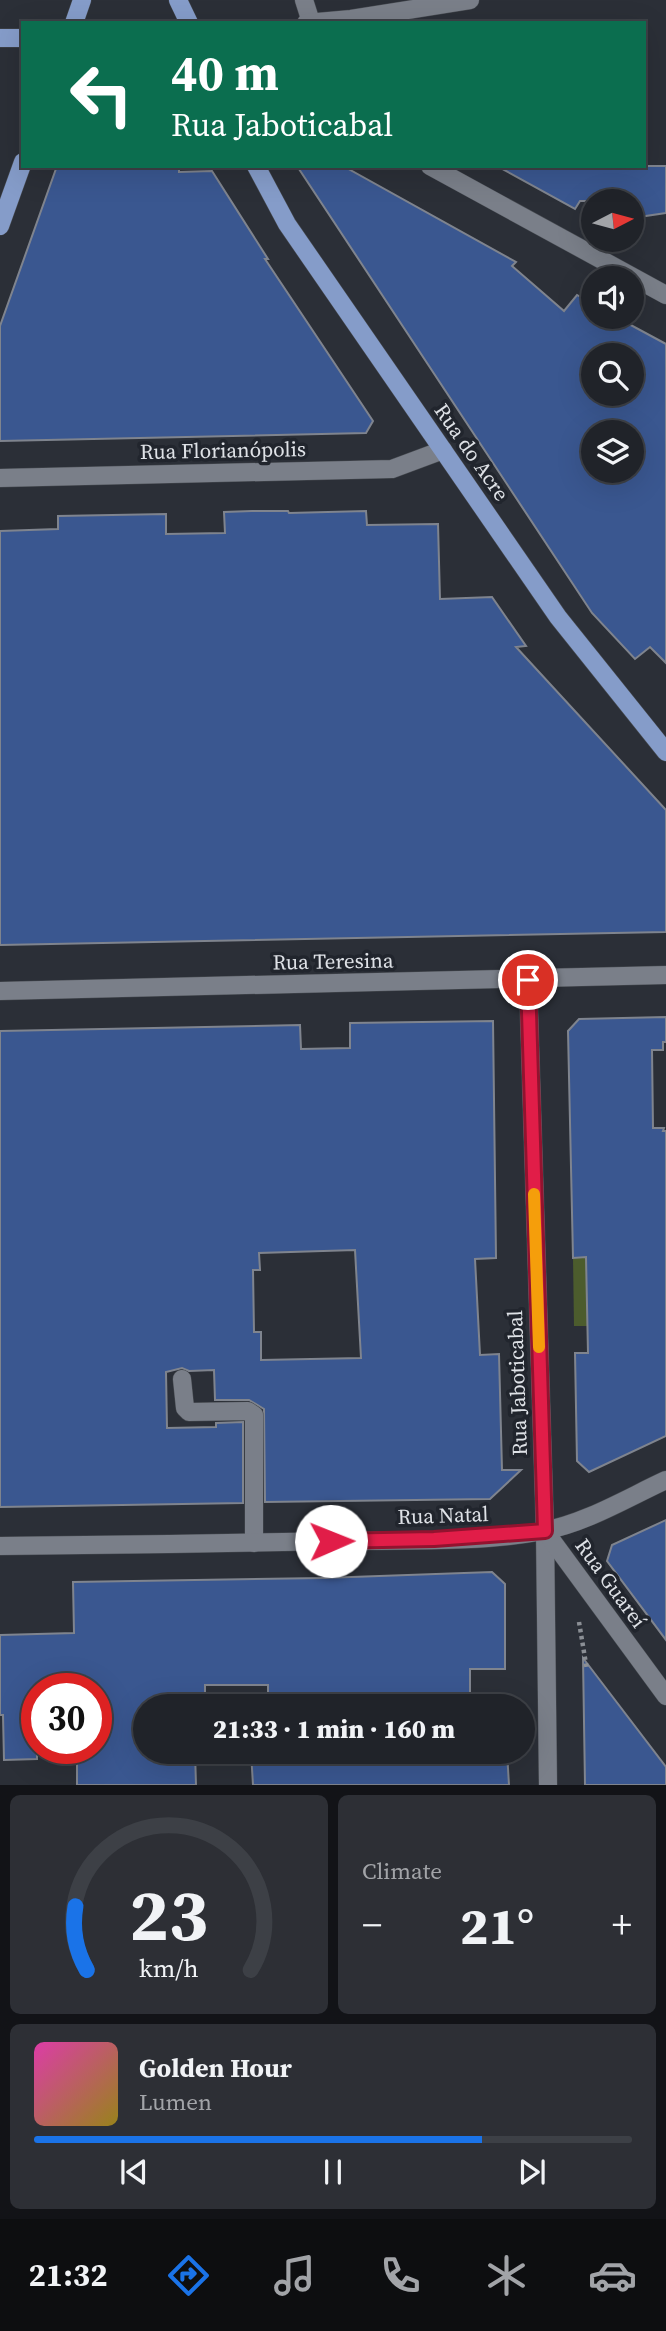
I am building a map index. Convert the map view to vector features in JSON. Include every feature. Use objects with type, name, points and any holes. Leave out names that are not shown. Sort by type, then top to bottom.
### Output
[{"type":"main road","points":[[75,21],[82,0]]},
{"type":"main road","points":[[178,0],[188,21]]},
{"type":"main road","points":[[0,38],[21,38]]},
{"type":"main road","points":[[0,226],[21,168]]},
{"type":"main road","name":"Rua do Acre","points":[[257,168],[287,224],[558,617],[666,752]]},
{"type":"street","points":[[304,0],[311,21]]},
{"type":"street","points":[[352,21],[470,0]]},
{"type":"street","points":[[434,168],[666,295]]},
{"type":"street","name":"Rua Florianópolis","points":[[0,478],[392,469],[443,450]]},
{"type":"street","name":"Rua Teresina","points":[[0,991],[666,975]]},
{"type":"street","name":"Rua Jaboticabal","points":[[528,980],[545,1531],[548,1785]]},
{"type":"street","points":[[183,1378],[185,1408],[189,1412],[248,1411],[254,1415],[254,1542]]},
{"type":"street","name":"Rua Natal","points":[[0,1546],[434,1539],[545,1531],[589,1516],[666,1479]]},
{"type":"street","name":"Rua Guareí","points":[[545,1531],[666,1696]]},
{"type":"path","points":[[578,1618],[587,1670]]},
{"type":"green space","points":[[586,1257],[588,1326],[574,1326],[573,1258]]},
{"type":"building","points":[[666,166],[666,213],[644,216],[644,189],[581,189],[580,201],[575,209],[501,168]]},
{"type":"building","points":[[56,168],[179,168],[179,172],[212,171],[268,259],[265,259],[373,421],[366,433],[0,441],[0,326]]},
{"type":"building","points":[[298,168],[347,168],[516,262],[512,266],[564,311],[577,295],[581,297],[581,329],[638,329],[666,344],[666,663],[650,647],[635,659],[592,613]]},
{"type":"building","points":[[366,511],[367,525],[438,524],[440,599],[492,597],[526,646],[516,647],[666,810],[666,932],[0,945],[0,531],[58,529],[58,516],[166,514],[166,534],[225,533],[224,512]]},
{"type":"building","points":[[666,1017],[666,1042],[663,1042],[663,1050],[652,1050],[653,1128],[664,1128],[663,1131],[666,1131],[666,1436],[589,1472],[577,1461],[575,1353],[588,1353],[586,1257],[573,1258],[568,1031],[579,1019]]},
{"type":"building","points":[[493,1021],[496,1258],[475,1259],[480,1355],[499,1354],[502,1470],[521,1470],[490,1499],[265,1502],[264,1409],[249,1400],[215,1400],[214,1370],[189,1371],[182,1368],[166,1372],[167,1428],[216,1427],[216,1423],[243,1422],[243,1503],[0,1507],[0,1031],[300,1025],[301,1049],[350,1048],[350,1023]],"holes":[[[355,1250],[361,1358],[261,1360],[261,1332],[254,1332],[253,1270],[260,1270],[259,1253]]]},
{"type":"building","points":[[666,1520],[666,1640],[607,1561],[612,1545]]},
{"type":"building","points":[[492,1572],[505,1584],[505,1669],[470,1669],[470,1694],[268,1694],[268,1685],[205,1685],[205,1693],[133,1694],[133,1764],[195,1764],[196,1785],[77,1785],[77,1764],[112,1764],[112,1673],[21,1673],[21,1759],[4,1760],[3,1715],[0,1715],[0,1635],[74,1633],[73,1582]]},
{"type":"building","points":[[583,1658],[666,1767],[666,1785],[585,1785]]},
{"type":"building","points":[[252,1764],[508,1764],[509,1785],[253,1785]]},
{"type":"slow traffic","points":[[534,1194],[539,1347]]},
{"type":"route","points":[[331,1541],[434,1539],[545,1531],[528,980]]}]
